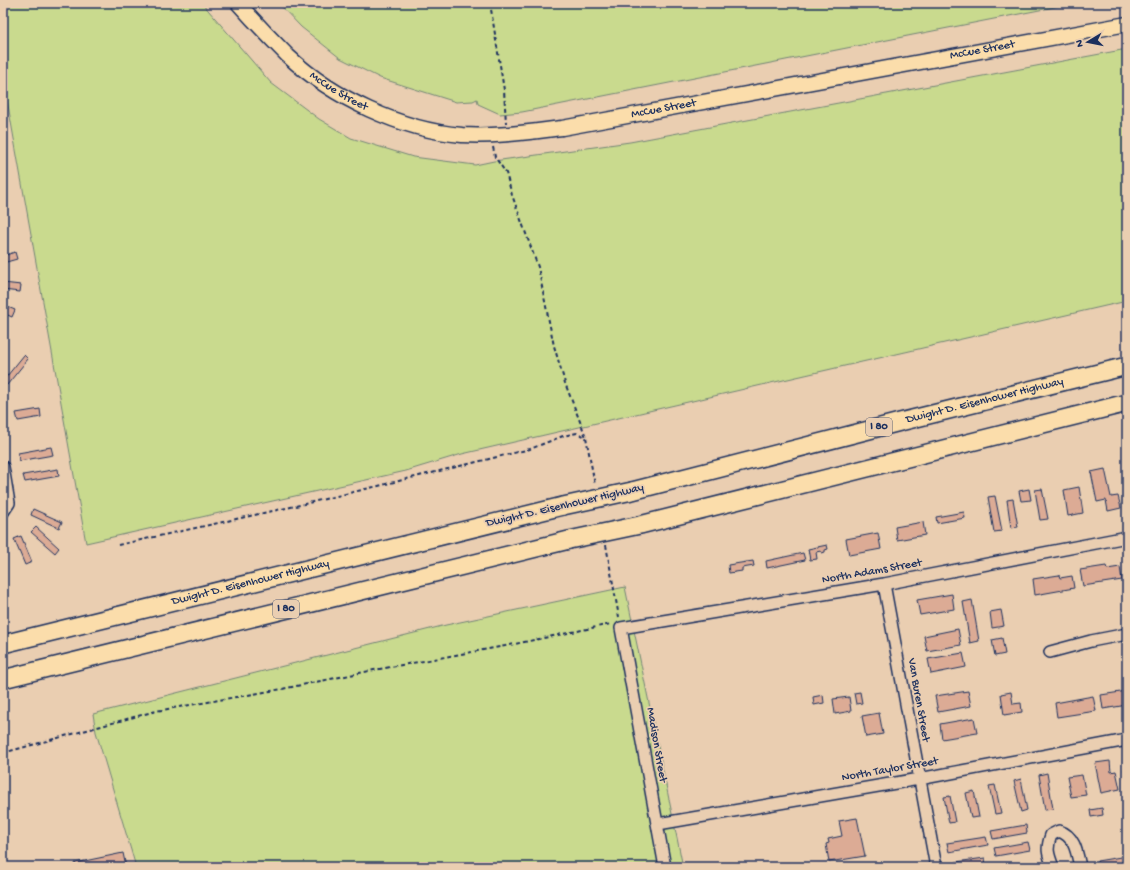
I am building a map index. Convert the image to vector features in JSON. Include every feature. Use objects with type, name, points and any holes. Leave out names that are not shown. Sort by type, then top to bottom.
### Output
[{"type":"highway","name":"Dwight D. Eisenhower Highway","points":[[3,644],[563,506],[632,491],[908,420],[1127,366]]},
{"type":"highway","name":"I 80","points":[[3,679],[569,540],[640,525],[1127,403]]},
{"type":"main road","name":"McCue Street","points":[[238,3],[289,56],[317,78],[345,96],[375,112],[406,124],[463,135],[506,135],[562,128],[1127,24]]},
{"type":"street","points":[[3,468],[9,503],[3,512]]},
{"type":"street","name":"North Adams Street","points":[[621,625],[884,584],[1127,537]]},
{"type":"street","name":"Van Buren Street","points":[[884,584],[936,867]]},
{"type":"street","name":"Madison Street","points":[[621,625],[665,867]]},
{"type":"street","points":[[1050,652],[1091,641],[1127,634]]},
{"type":"street","name":"North Taylor Street","points":[[658,824],[919,779],[1127,740]]},
{"type":"street","points":[[1053,867],[1047,844],[1051,835],[1059,831],[1065,833],[1076,846],[1080,867]]},
{"type":"path","points":[[490,3],[504,90],[506,135]]},
{"type":"path","points":[[490,135],[495,158],[506,172],[512,195],[538,267],[556,353],[565,383],[586,437],[596,492]]},
{"type":"path","points":[[118,545],[300,505],[530,449],[563,436],[576,433],[586,437]]},
{"type":"path","points":[[3,753],[156,711],[282,689],[374,670],[621,625],[605,539]]},
{"type":"green space","points":[[3,3],[202,3],[271,83],[319,119],[351,138],[413,157],[475,165],[630,142],[1127,49],[1127,301],[462,454],[406,471],[86,543],[3,77]]},
{"type":"green space","points":[[278,3],[1075,3],[522,112],[500,114],[478,104],[477,99],[473,101],[456,102],[380,78],[340,58],[301,27]]},
{"type":"green space","points":[[625,587],[683,867],[136,867],[96,732],[93,714],[446,625]]},
{"type":"building","points":[[15,252],[17,259],[3,263],[3,256]]},
{"type":"building","points":[[3,283],[21,285],[20,292],[3,290]]},
{"type":"building","points":[[3,305],[15,310],[12,317],[3,313]]},
{"type":"building","points":[[24,355],[28,359],[7,385],[3,381]]},
{"type":"building","points":[[40,409],[41,417],[18,421],[16,413]]},
{"type":"building","points":[[51,447],[53,455],[19,461],[18,453]]},
{"type":"building","points":[[58,469],[59,476],[25,482],[23,475]]},
{"type":"building","points":[[1105,469],[1111,497],[1118,496],[1121,508],[1108,511],[1106,500],[1097,502],[1091,472]]},
{"type":"building","points":[[1079,487],[1083,513],[1068,516],[1064,490]]},
{"type":"building","points":[[1029,489],[1031,500],[1021,501],[1019,491]]},
{"type":"building","points":[[1042,489],[1048,519],[1040,520],[1035,490]]},
{"type":"building","points":[[995,496],[1002,531],[994,532],[988,497]]},
{"type":"building","points":[[1013,499],[1018,527],[1011,528],[1007,500]]},
{"type":"building","points":[[33,509],[62,522],[59,528],[31,515]]},
{"type":"building","points":[[964,512],[965,518],[937,523],[936,517]]},
{"type":"building","points":[[923,522],[925,535],[897,540],[895,527]]},
{"type":"building","points":[[36,527],[59,548],[55,553],[31,532]]},
{"type":"building","points":[[878,533],[881,549],[849,555],[846,539]]},
{"type":"building","points":[[21,536],[32,562],[25,565],[14,539]]},
{"type":"building","points":[[827,545],[828,549],[825,550],[825,552],[816,552],[817,559],[810,560],[808,549]]},
{"type":"building","points":[[803,553],[805,560],[767,568],[766,561]]},
{"type":"building","points":[[753,561],[754,566],[742,568],[742,571],[729,573],[728,565]]},
{"type":"building","points":[[1106,566],[1107,569],[1120,567],[1122,580],[1083,586],[1080,570]]},
{"type":"building","points":[[1059,575],[1060,578],[1072,576],[1074,588],[1035,595],[1033,579]]},
{"type":"building","points":[[952,594],[954,609],[920,615],[917,600]]},
{"type":"building","points":[[972,600],[979,641],[970,643],[963,602]]},
{"type":"building","points":[[1001,610],[1004,626],[992,628],[990,612]]},
{"type":"building","points":[[958,629],[961,645],[927,651],[924,636]]},
{"type":"building","points":[[1002,638],[1005,654],[995,656],[992,640]]},
{"type":"building","points":[[963,653],[966,667],[931,674],[928,659]]},
{"type":"building","points":[[968,691],[971,706],[938,712],[935,696]]},
{"type":"building","points":[[1127,691],[1127,705],[1103,709],[1101,695]]},
{"type":"building","points":[[860,692],[862,703],[856,704],[854,693]]},
{"type":"building","points":[[1011,692],[1013,704],[1021,703],[1022,712],[1004,715],[1001,694]]},
{"type":"building","points":[[823,695],[824,703],[814,705],[813,697]]},
{"type":"building","points":[[1093,696],[1096,711],[1057,717],[1055,703]]},
{"type":"building","points":[[849,697],[851,711],[835,714],[833,699]]},
{"type":"building","points":[[879,713],[883,734],[866,737],[862,716]]},
{"type":"building","points":[[974,718],[977,733],[942,739],[940,724]]},
{"type":"building","points":[[1110,761],[1111,772],[1116,771],[1120,789],[1101,793],[1095,763]]},
{"type":"building","points":[[1124,769],[1127,769],[1127,782],[1126,782]]},
{"type":"building","points":[[1047,773],[1053,809],[1045,810],[1039,775]]},
{"type":"building","points":[[1082,775],[1086,795],[1071,797],[1067,777]]},
{"type":"building","points":[[1021,779],[1027,810],[1021,812],[1014,781]]},
{"type":"building","points":[[995,785],[1001,813],[995,814],[989,786]]},
{"type":"building","points":[[974,791],[979,817],[971,818],[966,793]]},
{"type":"building","points":[[950,796],[955,822],[949,823],[944,797]]},
{"type":"building","points":[[1102,808],[1103,815],[1091,817],[1090,810]]},
{"type":"building","points":[[857,818],[865,856],[829,862],[826,844],[829,843],[828,839],[842,836],[839,821]]},
{"type":"building","points":[[1026,825],[1027,833],[993,839],[991,831]]},
{"type":"building","points":[[986,837],[988,845],[949,852],[947,843]]},
{"type":"building","points":[[1028,842],[1030,850],[996,856],[994,848]]},
{"type":"building","points":[[123,853],[126,867],[76,867],[75,863]]},
{"type":"building","points":[[1127,856],[1127,864],[1110,867],[1098,867],[1097,861]]},
{"type":"building","points":[[985,858],[986,866],[957,867],[956,862]]}]
